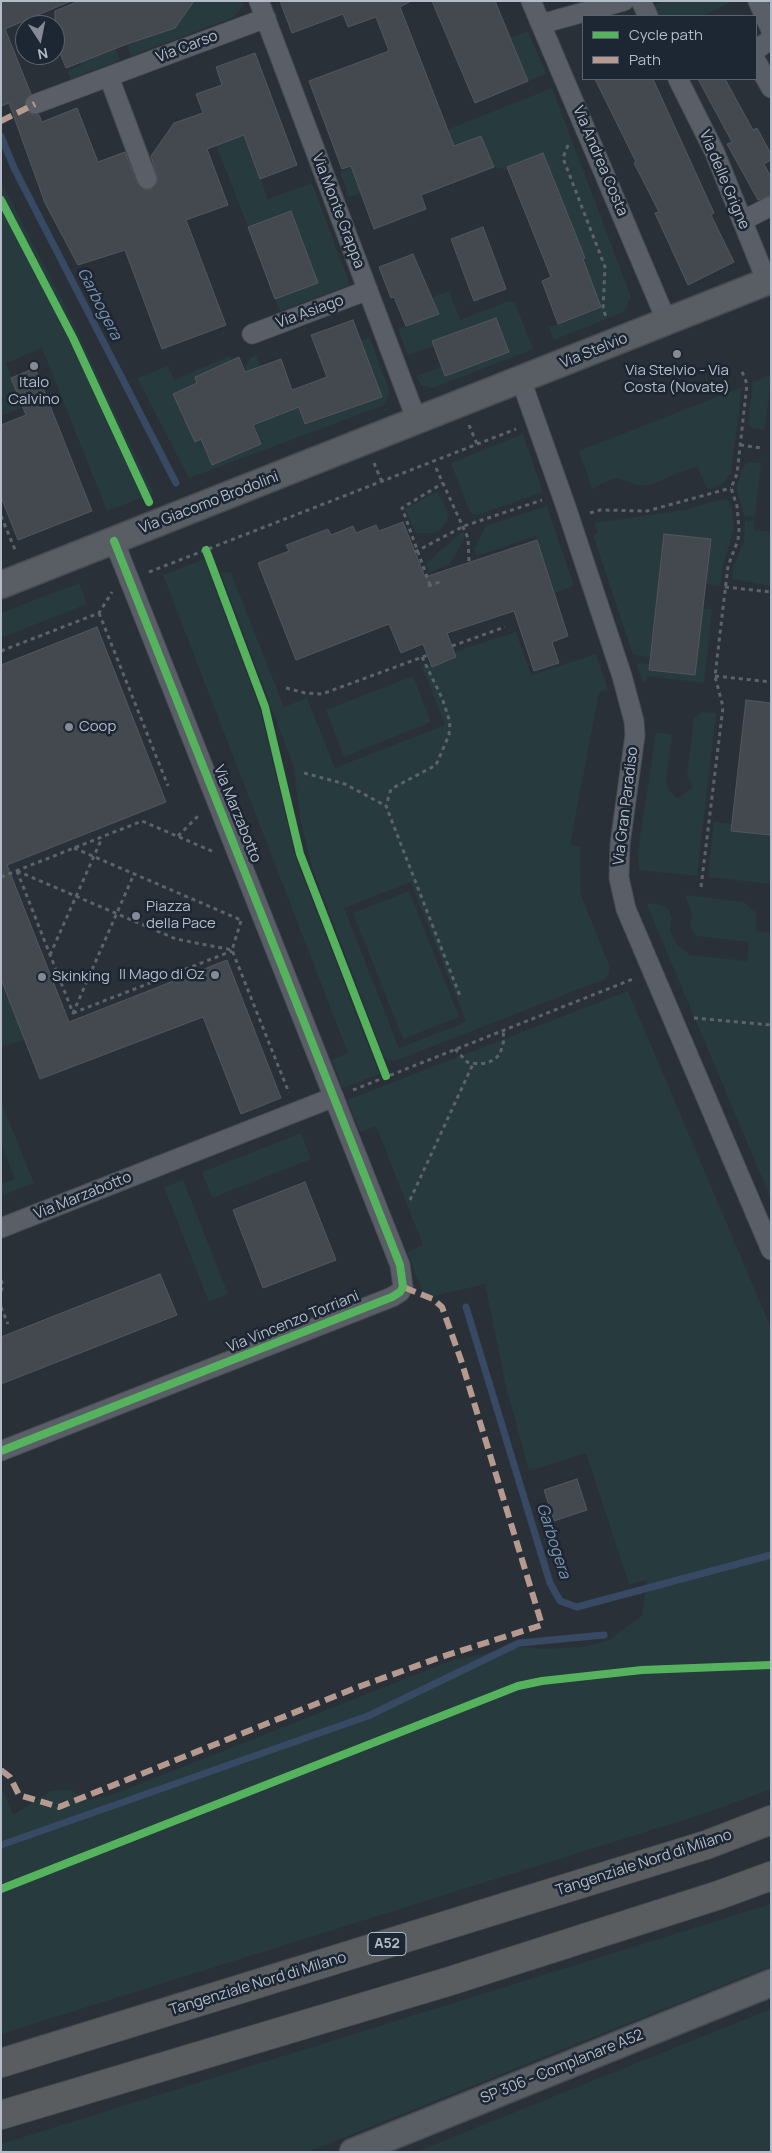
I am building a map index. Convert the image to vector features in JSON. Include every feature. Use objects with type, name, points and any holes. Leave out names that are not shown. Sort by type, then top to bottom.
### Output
[{"type":"highway","name":"Tangenziale Nord di Milano","points":[[1,2064],[706,1845],[771,1820]]},
{"type":"highway","points":[[1,2115],[447,1982],[719,1895],[771,1876]]},
{"type":"street","name":"Via Andrea Costa","points":[[531,1],[667,322]]},
{"type":"street","points":[[541,24],[624,1]]},
{"type":"street","points":[[641,1],[648,15]]},
{"type":"street","points":[[758,1],[771,30]]},
{"type":"street","name":"Via Carso","points":[[35,104],[109,76],[263,10]]},
{"type":"street","name":"Via Monte Grappa","points":[[263,10],[418,421]]},
{"type":"street","points":[[757,49],[771,39]]},
{"type":"street","points":[[757,63],[771,88]]},
{"type":"street","points":[[109,76],[147,179]]},
{"type":"street","name":"Via delle Grigne","points":[[678,80],[715,153],[742,221],[769,281]]},
{"type":"street","points":[[742,221],[771,206]]},
{"type":"street","name":"Via Stelvio","points":[[418,421],[769,281]]},
{"type":"street","name":"Via Asiago","points":[[252,334],[368,290]]},
{"type":"street","name":"Via Gran Paradiso","points":[[521,380],[619,667],[634,721],[635,735],[620,844],[619,878],[623,899],[771,1250]]},
{"type":"street","name":"Via Giacomo Brodolini","points":[[1,585],[418,421]]},
{"type":"street","name":"Via Marzabotto","points":[[1,1228],[334,1097],[114,541]]},
{"type":"street","name":"Via Vincenzo Torriani","points":[[1,1451],[386,1300],[400,1292],[404,1278],[400,1266],[334,1097]]},
{"type":"street","name":"SP 306 - Complanare A52","points":[[352,2152],[771,1983]]},
{"type":"path","points":[[570,138],[564,158],[605,267],[603,309],[607,319]]},
{"type":"path","points":[[701,887],[723,707],[715,676],[728,566],[740,529],[737,506],[731,488],[737,474],[747,384],[741,369]]},
{"type":"path","points":[[143,575],[535,422]]},
{"type":"path","points":[[469,424],[477,444]]},
{"type":"path","points":[[740,445],[761,448]]},
{"type":"path","points":[[373,460],[382,482]]},
{"type":"path","points":[[436,468],[464,526],[468,538],[469,562]]},
{"type":"path","points":[[442,581],[429,585],[402,508],[444,483]]},
{"type":"path","points":[[582,516],[600,510],[646,511],[731,488]]},
{"type":"path","points":[[416,551],[464,526],[545,499]]},
{"type":"path","points":[[1,516],[16,553]]},
{"type":"path","points":[[206,550],[210,559]]},
{"type":"path","points":[[1,651],[99,613],[115,586]]},
{"type":"path","points":[[725,587],[771,592]]},
{"type":"path","points":[[99,613],[168,786]]},
{"type":"path","points":[[452,646],[505,626]]},
{"type":"path","points":[[286,688],[305,693],[322,694],[428,655]]},
{"type":"path","points":[[422,657],[442,698],[450,722],[449,735],[436,765],[391,788],[387,795],[386,806],[460,996]]},
{"type":"path","points":[[715,676],[771,682]]},
{"type":"path","points":[[304,773],[345,784],[386,806]]},
{"type":"path","points":[[178,836],[199,814],[219,806]]},
{"type":"path","points":[[199,814],[202,822]]},
{"type":"path","points":[[1,877],[142,821],[214,852]]},
{"type":"path","points":[[50,956],[102,837]]},
{"type":"path","points":[[211,844],[217,861]]},
{"type":"path","points":[[74,848],[241,920]]},
{"type":"path","points":[[17,870],[176,939],[232,950]]},
{"type":"path","points":[[17,870],[73,1013]]},
{"type":"path","points":[[73,1013],[134,874]]},
{"type":"path","points":[[238,912],[241,920],[232,950],[290,1097]]},
{"type":"path","points":[[73,1013],[232,950]]},
{"type":"path","points":[[334,1097],[640,977]]},
{"type":"path","points":[[689,1017],[771,1025]]},
{"type":"path","points":[[455,1049],[461,1058],[473,1064],[487,1063],[495,1059],[503,1047],[503,1031]]},
{"type":"path","points":[[410,1200],[473,1064]]},
{"type":"path","points":[[382,1067],[386,1076]]},
{"type":"path","points":[[1,1280],[3,1286],[1,1291]]},
{"type":"path","points":[[1,1307],[8,1324]]},
{"type":"green space","points":[[97,1],[120,60],[71,79],[67,71],[82,65],[80,62]]},
{"type":"green space","points":[[194,1],[243,1],[243,7],[232,18],[131,56],[127,45],[174,28]]},
{"type":"green space","points":[[666,1],[733,1],[705,15],[655,15],[654,5]]},
{"type":"green space","points":[[528,31],[546,74],[528,81],[510,38]]},
{"type":"green space","points":[[552,88],[631,297],[624,312],[554,340],[549,327],[601,307],[583,259],[585,258],[543,153],[507,167],[509,170],[494,167],[481,136],[426,158],[419,141]]},
{"type":"green space","points":[[221,122],[228,141],[244,135],[268,199],[312,183],[350,285],[280,311],[275,299],[318,283],[291,211],[248,227],[209,127]]},
{"type":"green space","points":[[373,159],[383,185],[349,197],[340,172]]},
{"type":"green space","points":[[1,182],[63,302],[153,493],[107,511],[42,348],[6,363],[23,407],[1,416]]},
{"type":"green space","points":[[449,291],[460,320],[509,301],[515,303],[533,349],[433,388],[421,385],[416,376],[441,367],[445,376],[508,352],[495,318],[432,341],[434,346],[408,355],[398,329],[439,314],[433,297]]},
{"type":"green space","points":[[370,338],[390,393],[384,405],[189,478],[137,378],[168,366],[174,380],[230,356],[232,361],[195,376],[197,383],[174,394],[195,442],[201,439],[212,465],[261,444],[246,410],[244,370],[250,358],[256,355],[278,415],[299,407],[306,425],[382,397],[361,341]]},
{"type":"green space","points":[[771,375],[765,430],[752,428],[748,424],[753,382]]},
{"type":"green space","points":[[742,387],[731,473],[722,484],[711,489],[707,488],[697,466],[649,485],[636,485],[617,478],[592,489],[579,451]]},
{"type":"green space","points":[[523,434],[543,492],[478,515],[473,514],[469,510],[451,463]]},
{"type":"green space","points":[[748,462],[761,463],[755,517],[744,516],[736,488],[743,467]]},
{"type":"green space","points":[[436,492],[447,510],[448,520],[441,529],[434,533],[416,533],[405,509]]},
{"type":"green space","points":[[724,499],[728,500],[732,507],[734,529],[723,565],[720,586],[706,584],[711,539],[664,534],[650,657],[633,655],[593,535],[598,533],[594,523],[684,510]]},
{"type":"green space","points":[[547,506],[574,586],[555,593],[536,536],[477,556],[474,549],[486,526]]},
{"type":"green space","points":[[745,520],[754,521],[754,530],[771,532],[771,586],[732,579],[733,568],[744,541]]},
{"type":"green space","points":[[461,533],[465,537],[450,564],[429,573],[426,563]]},
{"type":"green space","points":[[204,559],[260,709],[295,856],[379,1074],[343,1088],[332,1060],[348,1053],[163,575]]},
{"type":"green space","points":[[220,571],[231,573],[284,707],[307,698],[335,768],[445,725],[422,666],[431,663],[433,667],[456,658],[454,652],[516,632],[531,675],[596,654],[608,689],[599,692],[570,844],[580,847],[581,895],[609,965],[609,973],[605,979],[395,1061],[388,1060],[384,1057],[313,870],[301,823],[293,765]],"holes":[[[411,882],[466,1022],[399,1048],[344,908]]]},
{"type":"green space","points":[[79,583],[87,604],[1,638],[1,613]]},
{"type":"green space","points":[[703,608],[712,609],[704,683],[648,676],[646,683],[643,682],[636,663],[649,664],[649,670],[695,675]]},
{"type":"green space","points":[[413,676],[431,722],[344,757],[326,710]]},
{"type":"green space","points":[[702,712],[716,713],[697,876],[639,870],[638,851],[656,732],[672,735],[666,780],[668,788],[677,799],[693,787],[687,776],[694,718]]},
{"type":"green space","points":[[714,822],[732,824],[731,831],[771,835],[771,884],[708,877]]},
{"type":"green space","points":[[409,891],[459,1017],[403,1039],[353,913]]},
{"type":"green space","points":[[685,895],[744,902],[756,913],[756,931],[771,933],[771,1199],[646,903],[662,905],[669,910],[672,917],[670,930],[677,945],[690,955],[747,961],[749,942],[697,936],[690,927],[692,914]]},
{"type":"green space","points":[[1,979],[25,1040],[1,1046]]},
{"type":"green space","points":[[628,991],[771,1328],[771,1789],[706,1813],[1,2034],[1,1786],[13,1815],[51,1791],[70,1790],[90,1800],[114,1794],[453,1660],[523,1647],[541,1649],[581,1647],[607,1641],[642,1616],[647,1580],[629,1584],[586,1453],[529,1471],[506,1386],[485,1284],[425,1298],[407,1252],[423,1245],[376,1126],[360,1132],[347,1100]]},
{"type":"green space","points":[[1,1102],[34,1183],[1,1196],[1,1184],[15,1179],[1,1143]]},
{"type":"green space","points":[[301,1133],[311,1159],[212,1198],[202,1172]]},
{"type":"green space","points":[[183,1180],[228,1294],[209,1302],[164,1187]]},
{"type":"green space","points":[[771,1904],[771,1966],[308,2152],[1,2152],[1,2144]]},
{"type":"green space","points":[[771,2009],[771,2152],[416,2152]]},
{"type":"building","points":[[1,1],[71,1],[38,15],[15,15],[15,25],[5,29],[15,54],[15,65],[19,65],[31,94],[24,102],[25,108],[33,115],[39,115],[42,122],[77,108],[98,162],[125,152],[137,183],[145,190],[151,189],[158,181],[151,156],[174,123],[203,113],[196,94],[222,85],[216,67],[255,53],[297,165],[260,179],[244,135],[207,149],[228,205],[186,220],[226,325],[162,349],[125,250],[78,265],[45,203],[9,103],[1,106]]},
{"type":"building","points":[[79,1],[194,1],[175,28],[127,44],[66,68],[65,15],[55,15],[55,11]]},
{"type":"building","points":[[280,1],[411,1],[400,7],[454,146],[481,136],[494,167],[421,195],[426,209],[374,229],[351,166],[342,169],[309,81],[389,51],[376,17],[348,27],[343,14],[292,33]]},
{"type":"building","points":[[432,1],[495,1],[528,81],[475,103]]},
{"type":"building","points":[[595,80],[653,80],[714,213],[711,215],[734,262],[688,285],[655,213],[659,212],[634,163],[636,162]]},
{"type":"building","points":[[699,80],[726,80],[753,130],[757,128],[771,154],[771,160],[764,164],[771,177],[771,195],[758,200],[727,144],[732,142]]},
{"type":"building","points":[[543,153],[585,258],[583,259],[601,307],[558,324],[542,281],[551,277],[507,167]]},
{"type":"building","points":[[291,211],[318,283],[275,299],[248,227]]},
{"type":"building","points":[[483,227],[506,289],[474,301],[451,239]]},
{"type":"building","points":[[413,254],[439,314],[406,326],[394,297],[391,298],[379,267]]},
{"type":"building","points":[[496,318],[509,352],[445,376],[432,341]]},
{"type":"building","points":[[353,320],[382,397],[305,424],[299,407],[253,425],[261,444],[212,465],[201,439],[195,442],[173,394],[197,383],[195,377],[239,357],[245,372],[281,359],[292,390],[327,377],[311,335]]},
{"type":"building","points":[[35,368],[92,511],[18,540],[1,497],[1,425],[26,415],[11,378]]},
{"type":"building","points":[[403,522],[425,577],[537,540],[568,636],[552,642],[559,663],[534,671],[514,611],[447,633],[456,657],[432,667],[423,644],[401,653],[389,624],[296,660],[258,563],[289,551],[286,545],[328,529],[331,535],[353,526],[356,533],[376,525],[379,531]]},
{"type":"building","points":[[664,534],[711,539],[695,675],[649,670]]},
{"type":"building","points":[[97,627],[166,802],[7,865],[69,1022],[227,960],[281,1098],[241,1114],[203,1017],[40,1079],[1,979],[1,665]]},
{"type":"building","points":[[746,700],[771,703],[771,835],[731,831]]},
{"type":"building","points":[[305,1182],[336,1260],[263,1288],[233,1210]]},
{"type":"building","points":[[160,1274],[177,1315],[1,1384],[1,1337]]},
{"type":"building","points":[[577,1479],[587,1510],[554,1521],[544,1490]]},
{"type":"waterway","name":"Garbogera","points":[[1,136],[14,168],[176,483]]},
{"type":"waterway","name":"Garbogera","points":[[466,1307],[550,1583],[560,1601],[577,1607],[771,1555]]},
{"type":"waterway","points":[[1,1845],[368,1716],[519,1643],[604,1635]]},
{"type":"marked path","points":[[1,121],[35,104]]},
{"type":"marked path","points":[[1,1770],[10,1777],[19,1795],[59,1807],[358,1687],[441,1657],[542,1625],[461,1360],[442,1307],[433,1299],[403,1287]]},
{"type":"cycle path","points":[[1,200],[73,338],[149,502]]},
{"type":"cycle path","points":[[1,1451],[392,1297],[400,1292],[403,1287],[400,1265],[114,541]]},
{"type":"cycle path","points":[[206,550],[265,707],[300,854],[386,1076]]},
{"type":"cycle path","points":[[1,1889],[518,1686],[542,1681],[642,1670],[771,1665]]},
{"type":"place","name":"Via Stelvio - Via Costa (Novate)","points":[[677,354]]},
{"type":"place","name":"Italo Calvino","points":[[34,366]]},
{"type":"place","name":"Coop","points":[[69,727]]},
{"type":"place","name":"Piazza della Pace","points":[[136,916]]},
{"type":"place","name":"Il Mago di Oz","points":[[215,975]]},
{"type":"place","name":"Skinking","points":[[42,977]]}]
